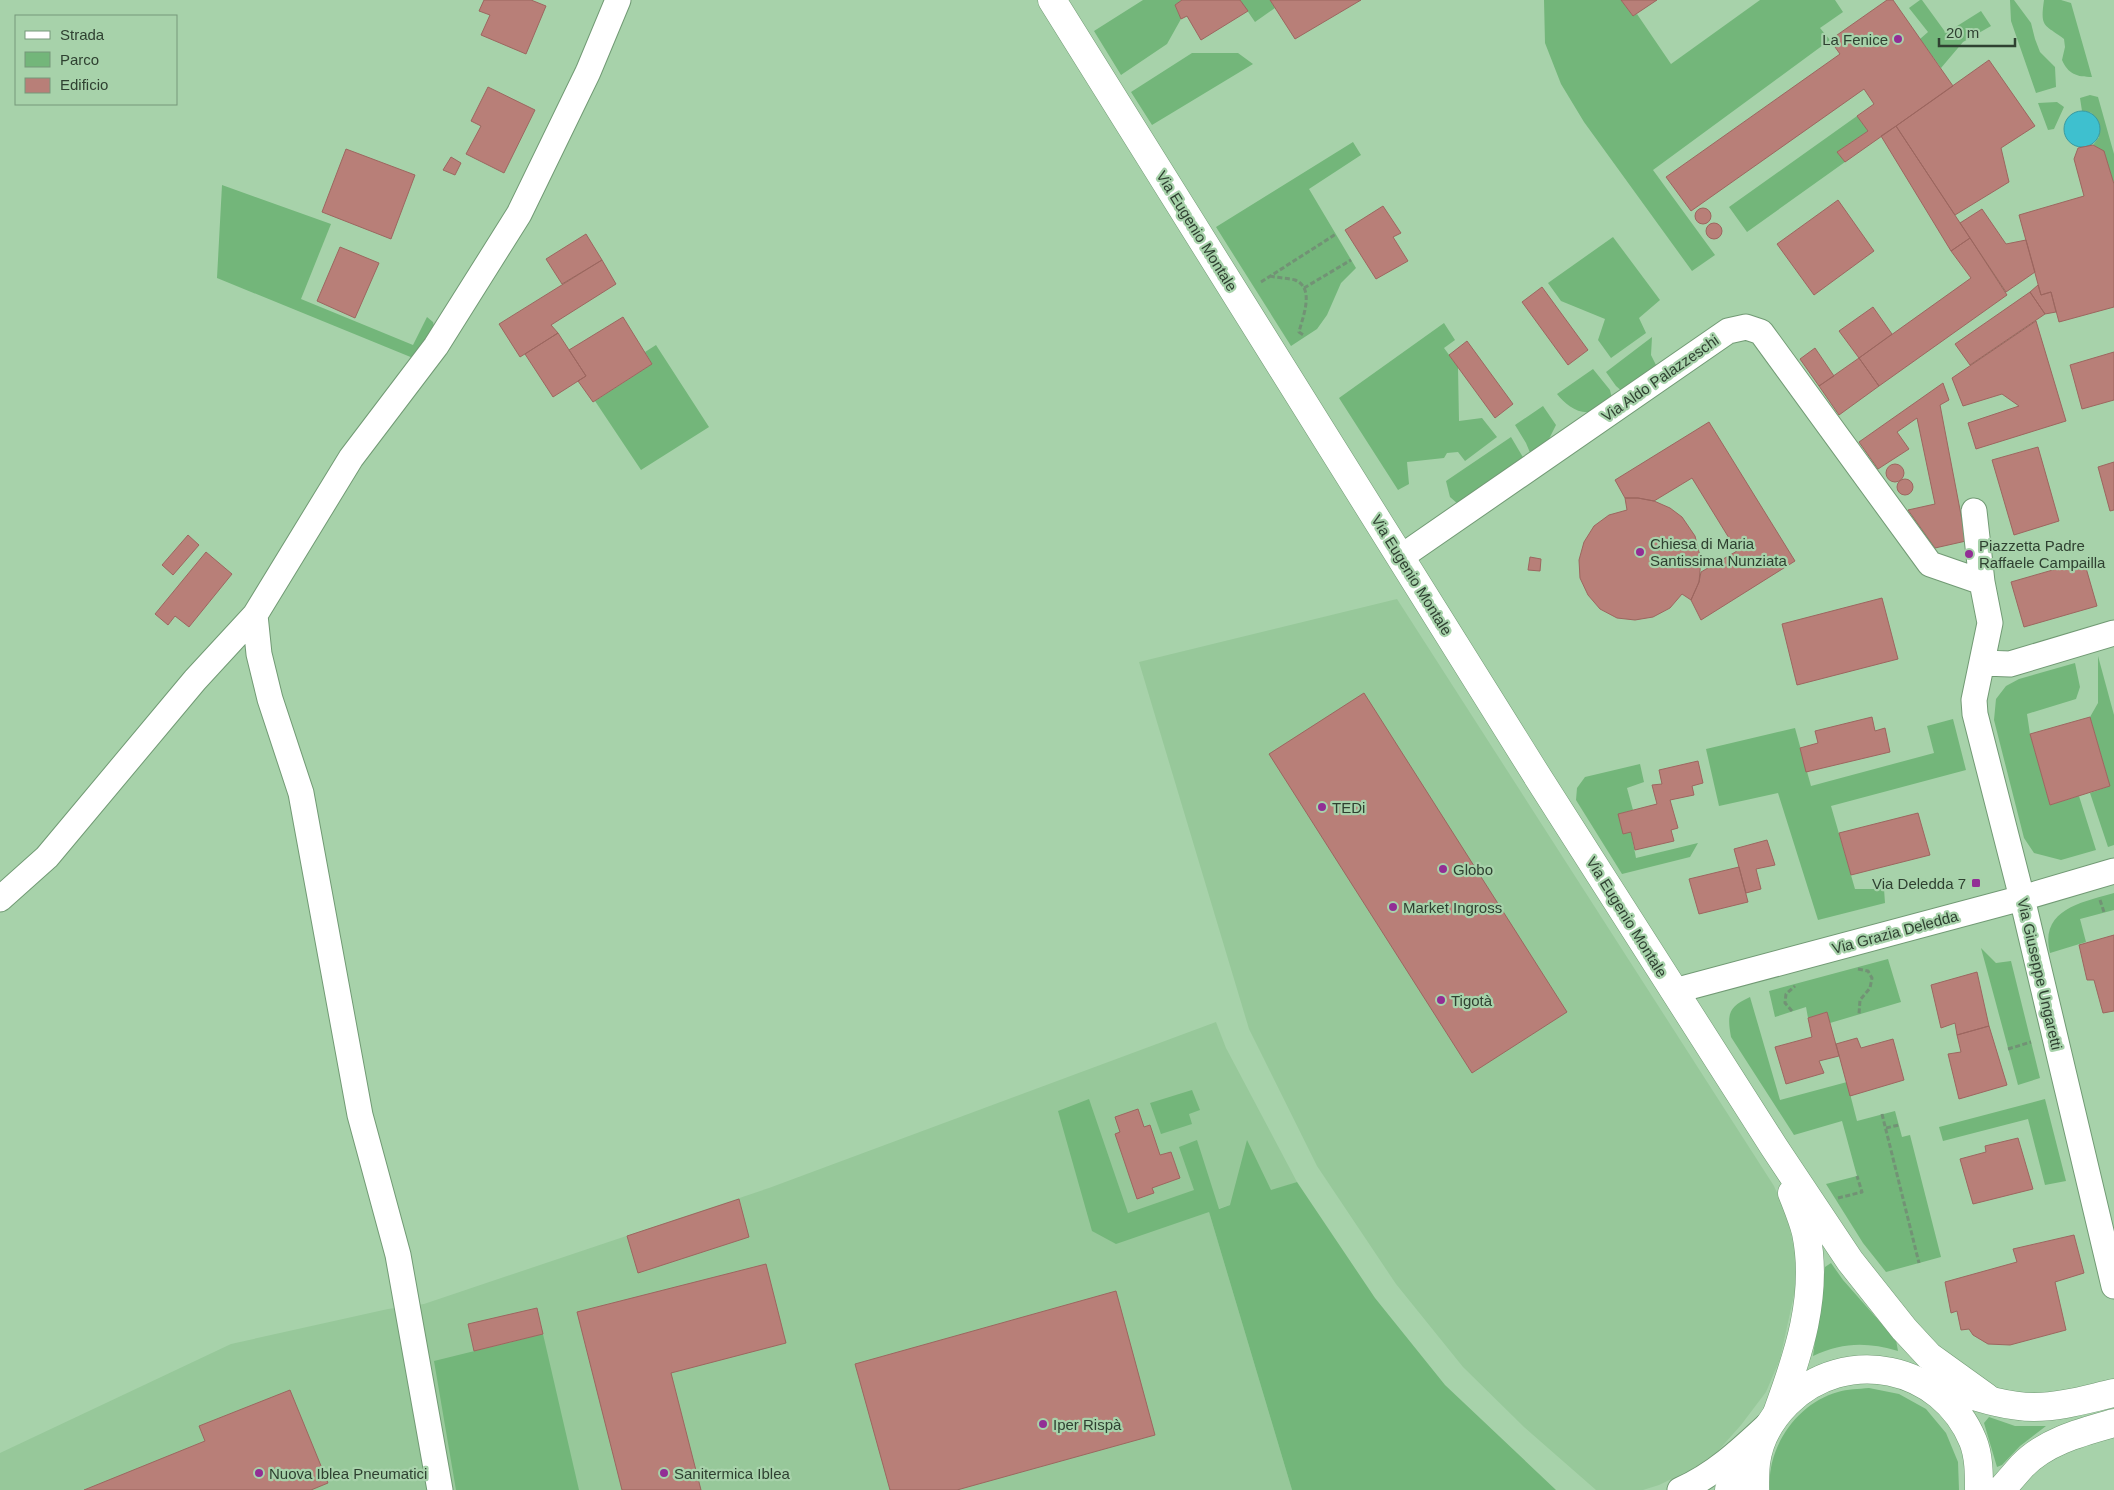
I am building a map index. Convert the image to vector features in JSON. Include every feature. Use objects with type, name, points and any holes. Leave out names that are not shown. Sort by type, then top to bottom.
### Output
[{"type":"main road","name":"Via Eugenio Montale","points":[[1052,0],[1539,779],[1774,1147]]},
{"type":"main road","points":[[1774,1147],[1850,1261],[1904,1329],[1929,1356],[1989,1400]]},
{"type":"main road","points":[[1755,1490],[1756,1463],[1762,1442],[1774,1418],[1796,1360],[1808,1304],[1809,1261],[1806,1232],[1774,1147]]},
{"type":"main road","points":[[1929,1356],[1973,1442],[1979,1470],[1979,1490]]},
{"type":"main road","points":[[1774,1418],[1798,1392],[1824,1377],[1853,1369],[1882,1369],[1989,1400],[2032,1407],[2063,1405],[2114,1392]]},
{"type":"main road","points":[[1911,1377],[1938,1394],[1960,1417]]},
{"type":"main road","points":[[2001,1490],[2023,1465],[2045,1449],[2073,1435],[2114,1423]]},
{"type":"main road","points":[[1729,1490],[1756,1463]]},
{"type":"street","points":[[0,899],[47,857],[195,680],[255,615],[352,458],[436,346],[519,214],[588,72],[618,0]]},
{"type":"street","name":"Via Aldo Palazzeschi","points":[[1401,557],[1728,331],[1746,327],[1761,332],[1930,564],[1982,582]]},
{"type":"street","name":"Via Giuseppe Ungaretti","points":[[1974,511],[1982,582],[1990,623],[1974,700],[1975,714],[2022,898],[2114,1286]]},
{"type":"street","points":[[255,615],[259,654],[270,699],[301,793],[360,1115],[398,1255],[440,1490]]},
{"type":"street","points":[[1983,663],[2010,664],[2114,633]]},
{"type":"street","name":"Via Grazia Deledda","points":[[1674,991],[2022,898],[2114,871]]},
{"type":"street","points":[[1680,1490],[1696,1484],[1737,1454],[1774,1418]]},
{"type":"path","points":[[1254,287],[1336,234]]},
{"type":"path","points":[[1304,288],[1351,260]]},
{"type":"path","points":[[1270,276],[1296,280],[1304,288],[1307,298],[1299,332],[1305,336]]},
{"type":"path","points":[[2099,897],[2104,912]]},
{"type":"path","points":[[1853,968],[1868,971],[1872,978],[1870,988],[1860,1000],[1860,1014]]},
{"type":"path","points":[[1792,1011],[1786,1003],[1786,994],[1797,984]]},
{"type":"path","points":[[2008,1049],[2031,1042]]},
{"type":"path","points":[[1882,1114],[1919,1263]]},
{"type":"path","points":[[1886,1128],[1899,1125]]},
{"type":"path","points":[[1836,1199],[1862,1192],[1857,1176]]},
{"type":"shaded area","points":[[1397,599],[1774,1186],[1787,1216],[1795,1253],[1795,1290],[1780,1359],[1766,1392],[1741,1425],[1717,1452],[1692,1469],[1659,1485],[1643,1490],[1596,1490],[1524,1427],[1463,1367],[1396,1284],[1317,1166],[1249,1029],[1139,662]]},
{"type":"shaded area","points":[[1216,1022],[1226,1048],[1297,1182],[1209,1212],[1292,1490],[0,1490],[0,1453],[231,1344],[388,1309],[424,1304],[769,1188]]},
{"type":"green space","points":[[1143,0],[1182,0],[1175,5],[1181,19],[1167,44],[1121,75],[1094,31]]},
{"type":"green space","points":[[1240,0],[1270,0],[1275,8],[1255,22]]},
{"type":"green space","points":[[1544,0],[1621,0],[1633,16],[1637,14],[1671,64],[1760,0],[1835,0],[1843,12],[1820,28],[1830,40],[1653,170],[1715,255],[1692,271],[1584,122],[1561,84],[1545,43]]},
{"type":"green space","points":[[1922,0],[1946,33],[1981,11],[1991,26],[1963,42],[1941,68],[1920,39],[1928,32],[1909,8]]},
{"type":"green space","points":[[2010,0],[2014,0],[2031,23],[2040,52],[2055,67],[2056,87],[2036,93],[2011,21]]},
{"type":"green space","points":[[2044,0],[2061,0],[2071,3],[2092,77],[2074,74],[2064,65],[2062,60],[2065,47],[2064,39],[2043,21]]},
{"type":"green space","points":[[1192,53],[1238,53],[1253,64],[1152,125],[1131,92]]},
{"type":"green space","points":[[2090,95],[2098,97],[2114,154],[2114,184],[2104,152],[2093,145],[2099,137],[2092,113],[2082,111],[2080,98]]},
{"type":"green space","points":[[2057,102],[2064,107],[2054,129],[2048,130],[2038,103]]},
{"type":"green space","points":[[1857,116],[1868,131],[1837,152],[1845,162],[1747,232],[1729,207]]},
{"type":"green space","points":[[1353,142],[1361,155],[1309,189],[1356,268],[1341,283],[1327,315],[1317,329],[1291,346],[1216,227]]},
{"type":"green space","points":[[222,185],[331,224],[301,299],[413,345],[427,317],[433,322],[434,326],[413,358],[217,278]]},
{"type":"green space","points":[[1613,237],[1660,300],[1639,318],[1646,333],[1611,358],[1598,340],[1605,319],[1561,301],[1548,283]]},
{"type":"green space","points":[[1444,323],[1455,340],[1444,348],[1458,367],[1459,421],[1482,418],[1497,437],[1465,461],[1458,452],[1447,453],[1444,458],[1407,462],[1409,484],[1398,490],[1339,398]]},
{"type":"green space","points":[[1652,337],[1651,355],[1657,367],[1623,392],[1606,372]]},
{"type":"green space","points":[[656,345],[709,427],[641,470],[595,401],[652,364],[645,352]]},
{"type":"green space","points":[[1593,369],[1610,390],[1612,399],[1595,411],[1578,411],[1564,402],[1557,394]]},
{"type":"green space","points":[[1543,406],[1556,425],[1547,443],[1531,455],[1515,425]]},
{"type":"green space","points":[[1511,437],[1524,459],[1458,504],[1450,497],[1446,481]]},
{"type":"green space","points":[[2098,656],[2114,715],[2114,845],[2108,847],[2090,793],[2110,786],[2090,717],[2098,703]]},
{"type":"green space","points":[[2075,663],[2080,687],[2076,699],[2027,714],[2030,734],[2050,805],[2079,796],[2096,850],[2061,860],[2034,853],[2024,838],[1994,720],[1996,699],[2006,686],[2019,679]]},
{"type":"green space","points":[[1953,719],[1966,770],[1831,806],[1855,889],[1884,889],[1885,903],[1818,920],[1778,793],[1719,806],[1706,749],[1795,728],[1811,786],[1934,753],[1927,726]]},
{"type":"green space","points":[[1640,764],[1644,782],[1627,788],[1633,810],[1618,814],[1623,834],[1631,832],[1636,858],[1698,843],[1690,857],[1622,874],[1576,800],[1577,788],[1585,777]]},
{"type":"green space","points":[[2114,893],[2114,910],[2080,919],[2086,942],[2050,953],[2048,938],[2051,926],[2057,917],[2077,904]]},
{"type":"green space","points":[[1981,948],[1996,963],[2011,961],[2040,1078],[2018,1085]]},
{"type":"green space","points":[[1888,959],[1901,1002],[1830,1023],[1827,1012],[1808,1018],[1806,1007],[1775,1017],[1769,991]]},
{"type":"green space","points":[[1750,997],[1780,1100],[1847,1082],[1857,1121],[1895,1111],[1902,1137],[1910,1135],[1941,1257],[1886,1272],[1863,1243],[1826,1184],[1857,1176],[1842,1121],[1794,1135],[1731,1037],[1729,1017],[1731,1012],[1737,1004]]},
{"type":"green space","points":[[1192,1090],[1200,1110],[1189,1114],[1192,1124],[1161,1134],[1150,1103]]},
{"type":"green space","points":[[1089,1099],[1128,1213],[1194,1190],[1179,1147],[1197,1140],[1219,1209],[1230,1205],[1247,1140],[1271,1190],[1297,1182],[1375,1298],[1445,1385],[1556,1490],[1292,1490],[1209,1212],[1116,1244],[1092,1231],[1058,1111]]},
{"type":"green space","points":[[2045,1099],[2066,1181],[2045,1185],[2028,1119],[1943,1141],[1939,1127]]},
{"type":"green space","points":[[1831,1263],[1843,1280],[1896,1340],[1898,1351],[1876,1346],[1855,1345],[1835,1348],[1813,1356],[1825,1267]]},
{"type":"green space","points":[[543,1334],[579,1490],[456,1490],[434,1361]]},
{"type":"green space","points":[[1869,1388],[1899,1394],[1926,1409],[1946,1433],[1958,1462],[1959,1490],[1770,1490],[1770,1474],[1773,1459],[1787,1429],[1797,1417],[1823,1398],[1842,1391]]},
{"type":"green space","points":[[1989,1417],[2015,1426],[2046,1426],[2020,1446],[2002,1465],[1997,1467],[1984,1423]]},
{"type":"water","points":[[2082,111],[2089,112],[2095,116],[2099,122],[2099,136],[2095,142],[2089,146],[2082,147],[2075,146],[2069,142],[2065,136],[2064,129],[2065,122],[2069,116],[2075,112]]},
{"type":"building","points":[[484,0],[531,0],[546,6],[526,54],[481,35],[490,15],[479,11]]},
{"type":"building","points":[[1182,0],[1240,0],[1248,11],[1201,40],[1187,16],[1181,19],[1175,5]]},
{"type":"building","points":[[1270,0],[1361,0],[1295,39]]},
{"type":"building","points":[[1621,0],[1657,0],[1633,16]]},
{"type":"building","points":[[1887,0],[1893,0],[1953,86],[1845,162],[1837,152],[1868,131],[1857,116],[1874,104],[1864,89],[1691,211],[1666,177],[1840,54],[1830,40]]},
{"type":"building","points":[[1989,60],[2035,126],[2001,148],[2009,182],[1955,215],[1896,126]]},
{"type":"building","points":[[488,87],[535,110],[504,173],[466,154],[481,126],[471,121]]},
{"type":"building","points":[[1896,126],[1970,238],[1951,251],[1881,136]]},
{"type":"building","points":[[2093,145],[2104,151],[2114,184],[2114,307],[2059,322],[2051,292],[2041,295],[2019,215],[2084,196],[2074,159],[2078,148]]},
{"type":"building","points":[[346,149],[415,175],[391,239],[322,212]]},
{"type":"building","points":[[451,157],[461,163],[455,175],[443,170]]},
{"type":"building","points":[[1838,200],[1874,251],[1814,295],[1777,244]]},
{"type":"building","points":[[1383,206],[1401,233],[1393,237],[1408,261],[1376,279],[1345,230]]},
{"type":"building","points":[[1703,208],[1709,210],[1711,216],[1709,222],[1703,224],[1697,222],[1695,216],[1697,210]]},
{"type":"building","points":[[1982,209],[2006,244],[2026,240],[2035,272],[2006,292],[1960,223]]},
{"type":"building","points":[[1711,223],[1717,223],[1722,228],[1720,237],[1711,239],[1706,234],[1706,228]]},
{"type":"building","points":[[586,234],[602,260],[562,284],[546,259]]},
{"type":"building","points":[[1970,238],[2007,295],[1879,386],[1859,358],[1971,278],[1951,251]]},
{"type":"building","points":[[340,247],[379,263],[355,318],[317,301]]},
{"type":"building","points":[[602,260],[616,284],[551,325],[558,333],[520,357],[499,324]]},
{"type":"building","points":[[2038,285],[2041,295],[2051,292],[2056,312],[2045,314],[2030,292]]},
{"type":"building","points":[[1542,287],[1588,350],[1568,365],[1522,302]]},
{"type":"building","points":[[2030,292],[2045,314],[1970,365],[1955,344]]},
{"type":"building","points":[[1873,307],[1892,334],[1859,358],[1839,331]]},
{"type":"building","points":[[623,317],[652,364],[593,402],[578,381],[586,376],[569,350]]},
{"type":"building","points":[[2036,321],[2066,421],[1976,449],[1968,423],[2019,406],[2002,394],[1963,406],[1952,378]]},
{"type":"building","points":[[558,333],[586,376],[553,397],[525,354]]},
{"type":"building","points":[[1467,341],[1513,404],[1495,418],[1449,355]]},
{"type":"building","points":[[1815,348],[1834,376],[1819,386],[1800,359]]},
{"type":"building","points":[[2114,352],[2114,400],[2082,409],[2070,365]]},
{"type":"building","points":[[1859,358],[1879,386],[1839,415],[1819,386]]},
{"type":"building","points":[[1943,383],[1949,400],[1940,405],[1966,541],[1935,548],[1908,510],[1935,504],[1917,418],[1897,432],[1909,449],[1878,469],[1859,442]]},
{"type":"building","points":[[1709,422],[1795,561],[1701,620],[1691,600],[1701,572],[1737,551],[1692,478],[1654,501],[1625,498],[1615,480]]},
{"type":"building","points":[[2038,447],[2059,521],[2014,535],[1992,460]]},
{"type":"building","points":[[2114,462],[2114,510],[2110,511],[2098,467]]},
{"type":"building","points":[[1895,464],[1901,467],[1904,473],[1901,479],[1895,482],[1889,479],[1886,473],[1889,467]]},
{"type":"building","points":[[1902,479],[1908,479],[1913,484],[1911,493],[1902,495],[1897,490],[1897,484]]},
{"type":"building","name":"Chiesa di Maria Santissima Nunziata","points":[[1625,498],[1654,501],[1670,508],[1682,517],[1695,536],[1701,560],[1699,582],[1691,600],[1682,594],[1670,608],[1653,617],[1635,620],[1617,618],[1600,609],[1588,595],[1580,578],[1579,560],[1584,542],[1594,526],[1609,515],[1627,510]]},
{"type":"building","points":[[188,535],[199,545],[173,575],[162,565]]},
{"type":"building","points":[[206,552],[232,574],[189,627],[175,616],[168,625],[155,614]]},
{"type":"building","points":[[1530,557],[1541,559],[1540,571],[1528,570]]},
{"type":"building","points":[[2084,561],[2097,606],[2024,627],[2011,582]]},
{"type":"building","points":[[1882,598],[1898,659],[1797,685],[1782,624]]},
{"type":"building","points":[[1364,693],[1567,1012],[1472,1073],[1269,754]]},
{"type":"building","points":[[1872,717],[1875,731],[1885,728],[1890,752],[1806,772],[1800,748],[1818,743],[1815,731]]},
{"type":"building","points":[[2090,717],[2110,786],[2050,805],[2030,734]]},
{"type":"building","points":[[1698,761],[1703,783],[1692,786],[1694,795],[1670,800],[1678,828],[1671,830],[1674,841],[1635,850],[1631,832],[1623,834],[1618,814],[1657,804],[1652,785],[1662,784],[1659,770]]},
{"type":"building","points":[[1918,813],[1930,855],[1851,875],[1839,833]]},
{"type":"building","points":[[1767,840],[1775,865],[1756,869],[1761,889],[1746,893],[1734,849]]},
{"type":"building","points":[[1739,867],[1748,902],[1699,914],[1689,879]]},
{"type":"building","points":[[2114,935],[2114,1011],[2103,1013],[2094,980],[2087,980],[2079,945]]},
{"type":"building","points":[[1977,972],[1989,1026],[1957,1035],[1955,1023],[1941,1028],[1931,985]]},
{"type":"building","points":[[1827,1012],[1839,1056],[1819,1061],[1824,1073],[1786,1084],[1775,1047],[1812,1037],[1808,1018]]},
{"type":"building","points":[[1989,1026],[2007,1085],[1959,1099],[1948,1054],[1961,1052],[1957,1035]]},
{"type":"building","points":[[1857,1038],[1861,1048],[1893,1039],[1904,1080],[1850,1096],[1836,1044]]},
{"type":"building","points":[[1138,1109],[1144,1127],[1150,1125],[1160,1155],[1171,1152],[1180,1178],[1152,1188],[1154,1193],[1137,1199],[1115,1134],[1120,1132],[1115,1117]]},
{"type":"building","points":[[2018,1138],[2033,1189],[1973,1204],[1960,1159],[1986,1152],[1985,1146]]},
{"type":"building","points":[[739,1199],[749,1237],[638,1273],[627,1236]]},
{"type":"building","points":[[2074,1235],[2084,1273],[2055,1282],[2066,1330],[2010,1345],[1988,1344],[1973,1335],[1969,1329],[1961,1330],[1957,1311],[1951,1313],[1945,1282],[2017,1262],[2013,1249]]},
{"type":"building","points":[[766,1264],[786,1343],[671,1373],[701,1490],[622,1490],[577,1312]]},
{"type":"building","points":[[1116,1291],[1155,1435],[957,1490],[890,1490],[855,1364]]},
{"type":"building","points":[[537,1308],[543,1334],[474,1351],[468,1324]]},
{"type":"building","points":[[290,1390],[328,1483],[311,1490],[84,1490],[205,1441],[199,1426]]},
{"type":"place","name":"La Fenice","points":[[1898,39]]},
{"type":"place","name":"Chiesa di Maria Santissima Nunziata","points":[[1640,552]]},
{"type":"place","name":"Piazzetta Padre Raffaele Campailla","points":[[1969,554]]},
{"type":"place","name":"TEDi","points":[[1322,807]]},
{"type":"place","name":"Globo","points":[[1443,869]]},
{"type":"place","name":"Via Deledda 7","points":[[1976,883]]},
{"type":"place","name":"Market Ingross","points":[[1393,907]]},
{"type":"place","name":"Tigotà","points":[[1441,1000]]},
{"type":"place","name":"Iper Rispà","points":[[1043,1424]]},
{"type":"place","name":"Nuova Iblea Pneumatici","points":[[259,1473]]},
{"type":"place","name":"Sanitermica Iblea","points":[[664,1473]]}]
